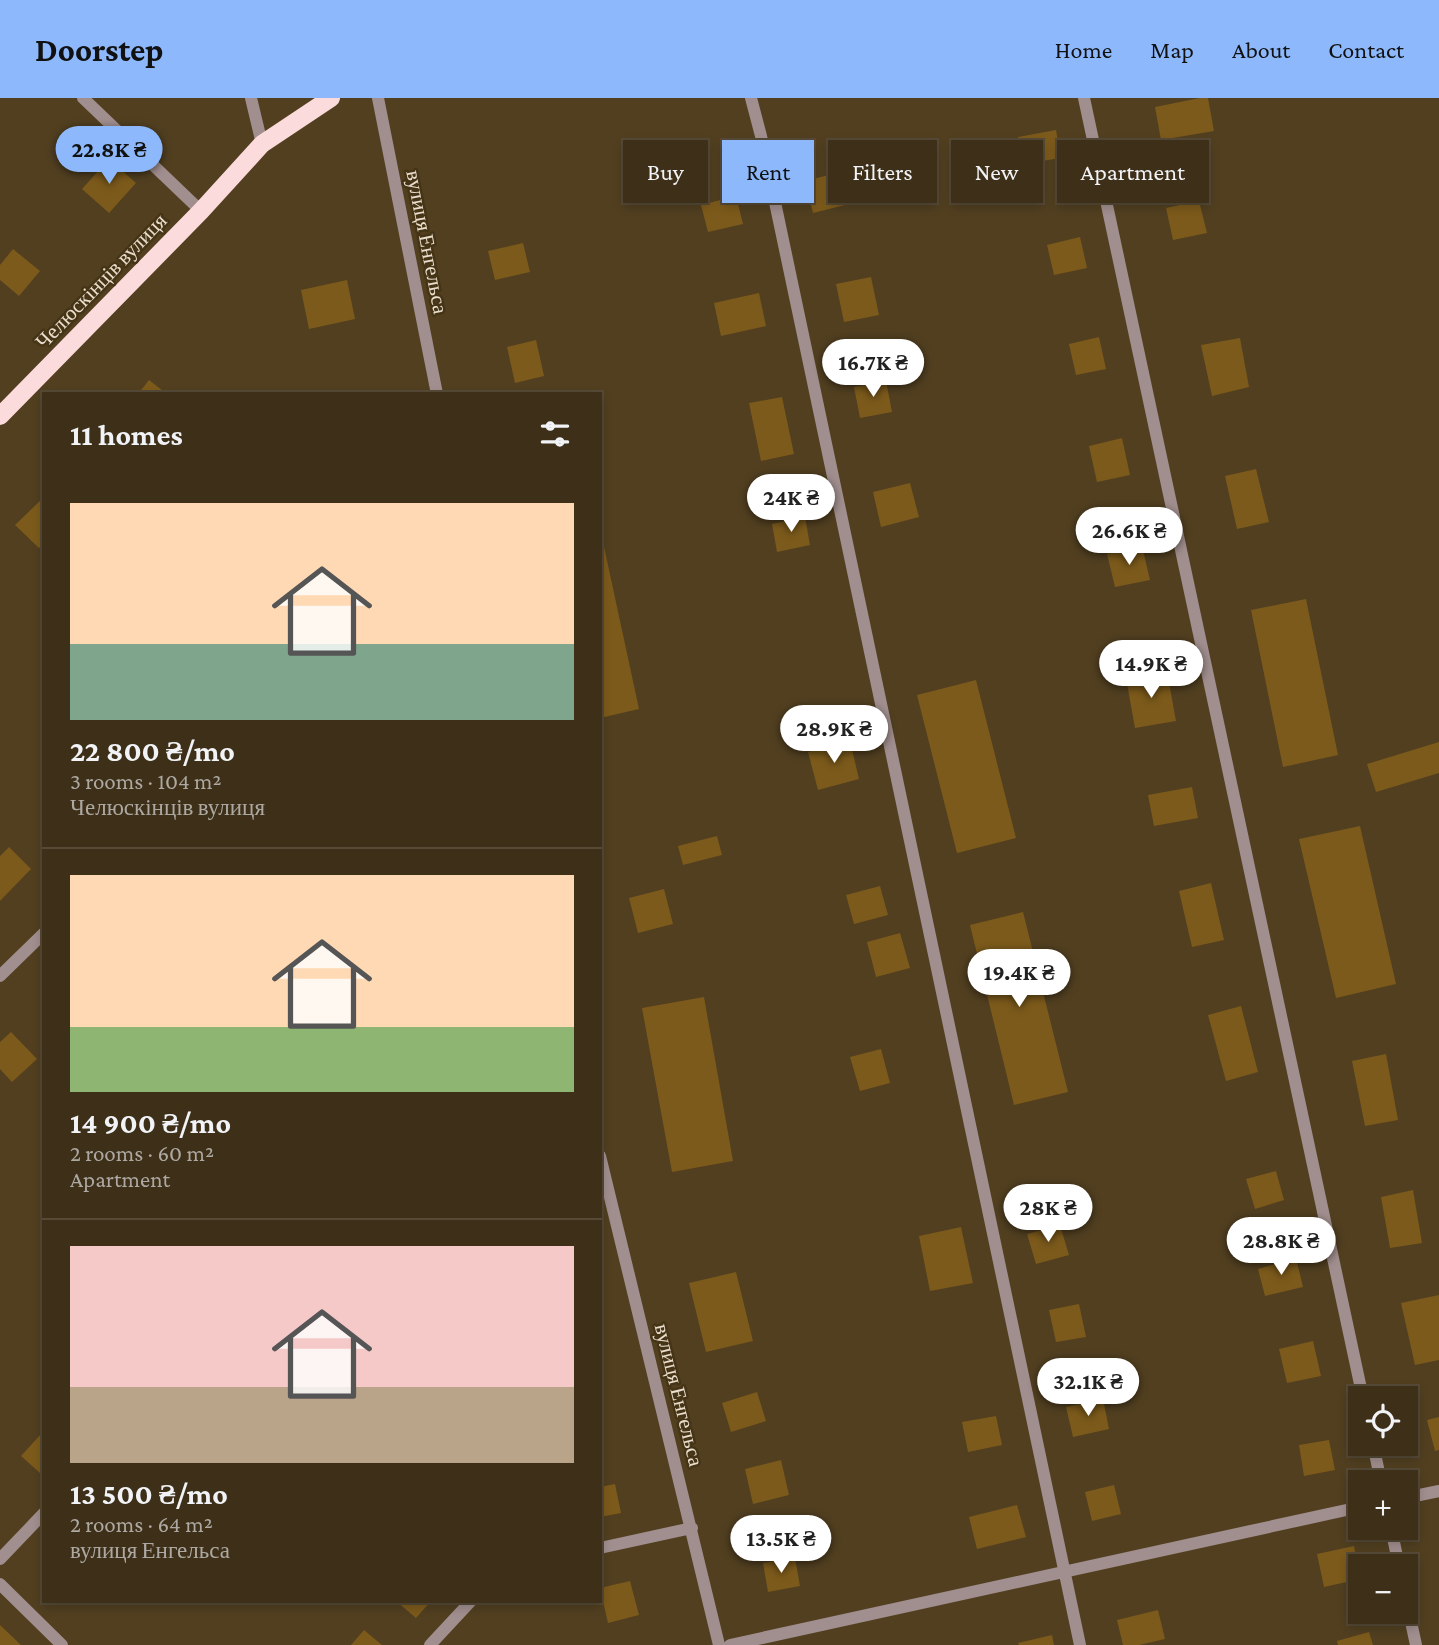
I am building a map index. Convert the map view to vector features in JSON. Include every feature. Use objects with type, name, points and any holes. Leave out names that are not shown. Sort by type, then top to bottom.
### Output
[{"type":"main road","name":"Челюскінців вулиця","points":[[0,416],[201,211],[262,144],[331,98]]},
{"type":"street","points":[[83,98],[201,211]]},
{"type":"street","points":[[251,98],[262,144]]},
{"type":"street","name":"вулиця Енгельса","points":[[379,98],[437,392]]},
{"type":"street","points":[[751,98],[1080,1645]]},
{"type":"street","points":[[1084,98],[1360,1386]]},
{"type":"street","points":[[0,976],[42,935]]},
{"type":"street","name":"вулиця Енгельса","points":[[602,1164],[719,1645]]},
{"type":"street","points":[[1418,1495],[1439,1491]]},
{"type":"street","points":[[730,1645],[1348,1510]]},
{"type":"street","points":[[0,1559],[42,1515]]},
{"type":"street","points":[[602,1548],[692,1528]]},
{"type":"street","points":[[0,1584],[62,1645]]},
{"type":"street","points":[[430,1645],[469,1603]]},
{"type":"street","points":[[1411,1624],[1416,1645]]},
{"type":"building","points":[[1208,98],[1214,131],[1161,140],[1155,107]]},
{"type":"building","points":[[1056,130],[1057,159],[1043,161],[1043,140],[1019,140],[1018,137]]},
{"type":"building","points":[[109,159],[136,183],[109,213],[82,189]]},
{"type":"building","points":[[828,175],[828,203],[845,205],[813,213],[810,203],[814,203],[814,179]]},
{"type":"building","points":[[722,200],[722,203],[738,203],[743,224],[708,232],[701,205]]},
{"type":"building","points":[[1200,203],[1207,233],[1173,240],[1166,208]]},
{"type":"building","points":[[1080,237],[1087,268],[1054,275],[1047,245]]},
{"type":"building","points":[[523,243],[530,272],[495,280],[488,251]]},
{"type":"building","points":[[13,249],[40,271],[19,296],[0,280],[0,265]]},
{"type":"building","points":[[871,277],[879,315],[844,322],[836,284]]},
{"type":"building","points":[[347,280],[355,319],[309,329],[301,290]]},
{"type":"building","points":[[759,293],[766,326],[721,336],[714,303]]},
{"type":"building","points":[[1099,337],[1106,369],[1076,375],[1069,344]]},
{"type":"building","points":[[1240,338],[1249,387],[1212,396],[1201,345]]},
{"type":"building","points":[[536,340],[544,376],[515,383],[507,347]]},
{"type":"building","points":[[149,380],[164,392],[140,392]]},
{"type":"building","points":[[886,381],[892,412],[860,418],[854,387]]},
{"type":"building","points":[[782,397],[794,454],[761,461],[749,403]]},
{"type":"building","points":[[1122,438],[1130,475],[1097,482],[1089,446]]},
{"type":"building","points":[[1256,469],[1269,522],[1237,529],[1225,476]]},
{"type":"building","points":[[910,483],[919,517],[881,527],[873,492]]},
{"type":"building","points":[[42,499],[42,545],[39,548],[15,525]]},
{"type":"building","points":[[805,517],[810,545],[777,552],[772,524]]},
{"type":"building","points":[[602,542],[603,542],[639,709],[602,718]]},
{"type":"building","points":[[1142,546],[1150,580],[1115,587],[1107,554]]},
{"type":"building","points":[[1306,599],[1338,755],[1283,767],[1251,610]]},
{"type":"building","points":[[1167,671],[1176,721],[1135,728],[1126,678]]},
{"type":"building","points":[[976,680],[1016,838],[957,853],[917,695]]},
{"type":"building","points":[[850,741],[859,779],[818,790],[808,752]]},
{"type":"building","points":[[1439,742],[1439,773],[1376,792],[1367,764]]},
{"type":"building","points":[[1192,787],[1198,818],[1154,826],[1148,795]]},
{"type":"building","points":[[1360,826],[1396,984],[1336,998],[1299,839]]},
{"type":"building","points":[[717,836],[722,855],[683,865],[678,846]]},
{"type":"building","points":[[9,847],[31,869],[0,901],[0,856]]},
{"type":"building","points":[[1211,883],[1224,940],[1192,947],[1179,891]]},
{"type":"building","points":[[880,886],[888,915],[854,924],[846,895]]},
{"type":"building","points":[[664,889],[673,924],[638,933],[629,898]]},
{"type":"building","points":[[1023,912],[1068,1092],[1014,1105],[970,925]]},
{"type":"building","points":[[900,933],[910,968],[876,977],[867,942]]},
{"type":"building","points":[[704,997],[733,1161],[672,1172],[642,1008]]},
{"type":"building","points":[[1241,1006],[1258,1072],[1226,1081],[1208,1015]]},
{"type":"building","points":[[11,1032],[37,1059],[12,1082],[0,1069],[0,1042]]},
{"type":"building","points":[[881,1049],[890,1083],[860,1091],[850,1057]]},
{"type":"building","points":[[1386,1054],[1398,1120],[1365,1126],[1352,1061]]},
{"type":"building","points":[[1276,1171],[1284,1200],[1255,1209],[1246,1179]]},
{"type":"building","points":[[1413,1190],[1422,1243],[1390,1248],[1381,1197]]},
{"type":"building","points":[[1060,1225],[1069,1255],[1036,1264],[1027,1234]]},
{"type":"building","points":[[961,1227],[973,1283],[930,1291],[919,1236]]},
{"type":"building","points":[[1296,1258],[1303,1287],[1265,1296],[1258,1269]]},
{"type":"building","points":[[736,1272],[753,1341],[706,1352],[689,1283]]},
{"type":"building","points":[[1439,1295],[1439,1360],[1415,1365],[1401,1303]]},
{"type":"building","points":[[1079,1304],[1086,1337],[1056,1342],[1049,1310]]},
{"type":"building","points":[[1313,1341],[1321,1376],[1287,1383],[1279,1349]]},
{"type":"building","points":[[757,1392],[766,1421],[731,1432],[722,1403]]},
{"type":"building","points":[[1103,1399],[1109,1429],[1073,1437],[1066,1407]]},
{"type":"building","points":[[996,1416],[1002,1445],[968,1452],[962,1422]]},
{"type":"building","points":[[1439,1417],[1439,1450],[1435,1451],[1427,1420]]},
{"type":"building","points":[[42,1433],[42,1471],[40,1473],[21,1456]]},
{"type":"building","points":[[1329,1440],[1335,1470],[1304,1476],[1299,1445]]},
{"type":"building","points":[[781,1460],[789,1495],[753,1504],[745,1469]]},
{"type":"building","points":[[615,1484],[621,1513],[602,1517],[602,1487]]},
{"type":"building","points":[[1114,1485],[1121,1514],[1092,1521],[1085,1492]]},
{"type":"building","points":[[1017,1505],[1026,1537],[977,1549],[969,1517]]},
{"type":"building","points":[[1354,1546],[1355,1554],[1348,1554],[1348,1582],[1324,1587],[1317,1554]]},
{"type":"building","points":[[795,1558],[800,1586],[768,1592],[763,1563]]},
{"type":"building","points":[[630,1581],[639,1615],[608,1623],[602,1588]]},
{"type":"building","points":[[398,1603],[429,1603],[416,1618]]},
{"type":"building","points":[[1158,1610],[1165,1639],[1139,1645],[1123,1645],[1117,1620]]},
{"type":"building","points":[[0,1625],[21,1645],[0,1645]]},
{"type":"building","points":[[364,1630],[382,1645],[351,1645]]},
{"type":"building","points":[[1369,1632],[1373,1645],[1338,1645],[1337,1641]]},
{"type":"building","points":[[1052,1635],[1054,1645],[1018,1643]]}]
